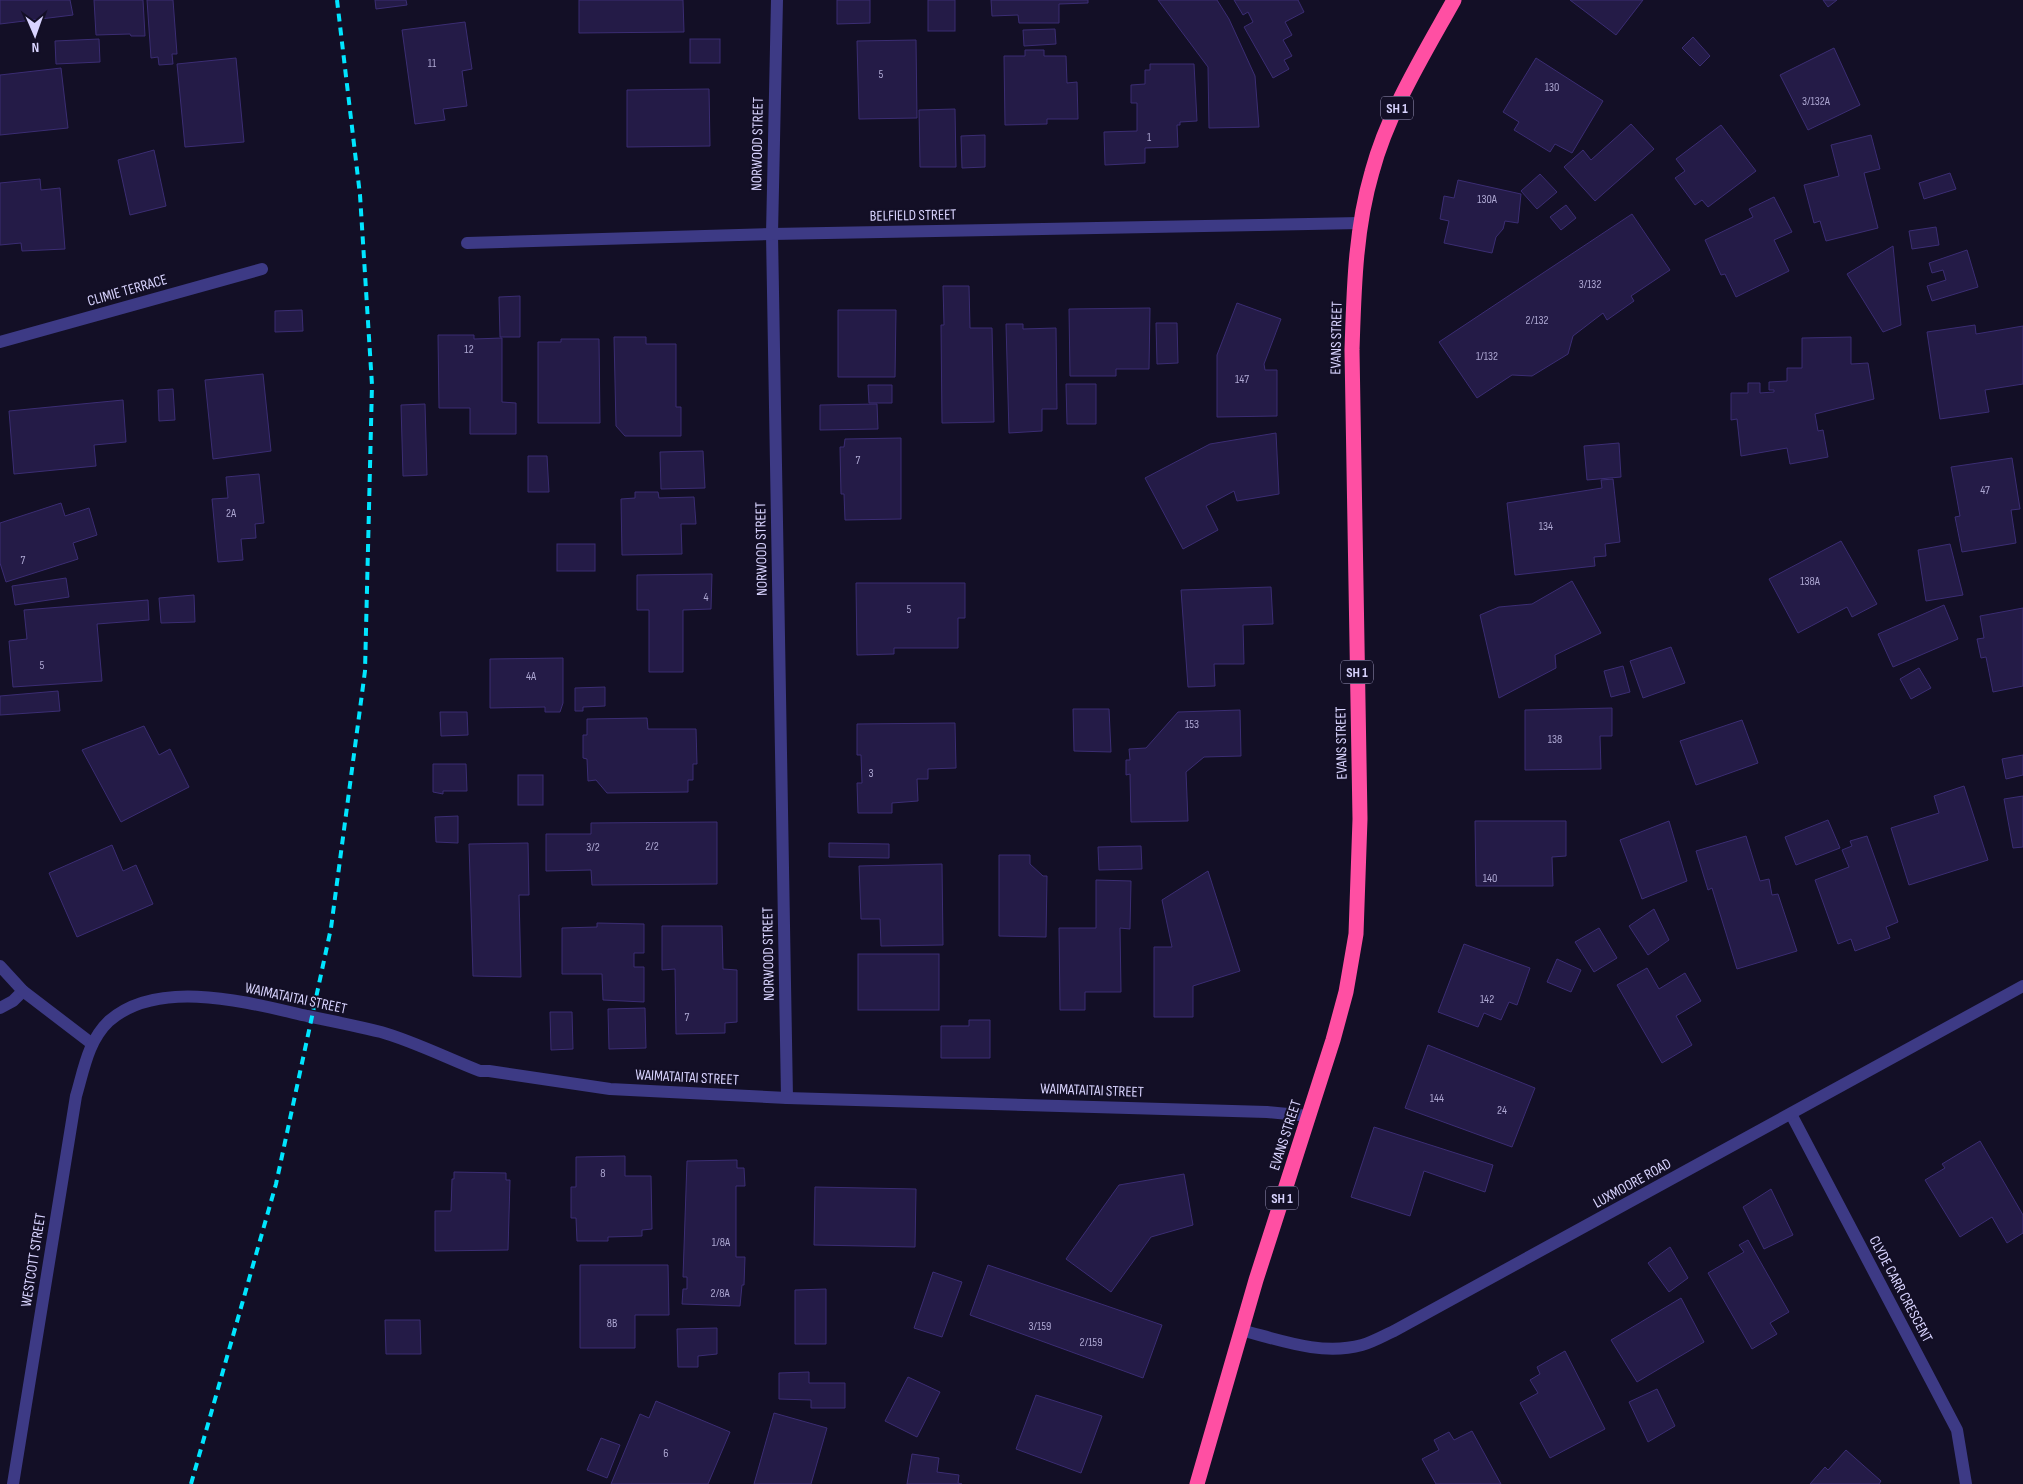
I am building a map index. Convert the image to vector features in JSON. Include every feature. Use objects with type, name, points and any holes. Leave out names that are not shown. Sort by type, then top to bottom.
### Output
[{"type":"highway","name":"EVANS STREET","points":[[1197,1484],[1256,1280],[1310,1116],[1346,992],[1356,934],[1360,820],[1352,350],[1354,277],[1360,223],[1372,171],[1384,138],[1422,58],[1454,0]]},
{"type":"street","name":"NORWOOD STREET","points":[[776,0],[772,234],[787,1098]]},
{"type":"street","name":"BELFIELD STREET","points":[[467,243],[772,234],[1360,223]]},
{"type":"street","name":"CLIMIE TERRACE","points":[[0,342],[262,269]]},
{"type":"street","points":[[0,966],[23,991],[91,1043]]},
{"type":"street","name":"LUXMOORE ROAD","points":[[1241,1330],[1301,1346],[1342,1349],[1363,1345],[1394,1331],[2023,986]]},
{"type":"street","points":[[0,1008],[13,1001],[23,991]]},
{"type":"street","name":"WAIMATAITAI STREET","points":[[91,1043],[109,1021],[130,1008],[159,998],[193,996],[251,1003],[382,1033],[480,1072],[489,1071],[610,1089],[787,1098],[1267,1112],[1310,1116]]},
{"type":"street","name":"WESTCOTT STREET","points":[[13,1484],[76,1096],[91,1043]]},
{"type":"street","name":"CLYDE CARR CRESCENT","points":[[1792,1114],[1957,1430],[1966,1484]]},
{"type":"building","points":[[0,0],[70,0],[73,15],[0,24]]},
{"type":"building","points":[[94,0],[143,0],[145,36],[131,36],[130,34],[96,35]]},
{"type":"building","points":[[147,0],[173,0],[177,54],[172,54],[173,64],[159,65],[158,57],[151,58]]},
{"type":"building","points":[[375,0],[406,0],[407,5],[376,9]]},
{"type":"building","points":[[579,0],[683,0],[684,32],[579,33]]},
{"type":"building","points":[[837,0],[870,0],[870,23],[837,24]]},
{"type":"building","points":[[928,0],[955,0],[955,31],[928,31]]},
{"type":"building","points":[[991,0],[1088,0],[1088,3],[1059,4],[1059,23],[1019,23],[1018,15],[992,16]]},
{"type":"building","points":[[1158,0],[1217,0],[1229,19],[1255,76],[1259,127],[1209,128],[1208,67]]},
{"type":"building","points":[[1234,0],[1298,0],[1304,12],[1285,22],[1292,35],[1283,40],[1292,56],[1284,60],[1289,69],[1273,78],[1244,27],[1253,22],[1248,12],[1243,15]]},
{"type":"building","points":[[1570,0],[1643,0],[1616,35]]},
{"type":"building","points":[[1823,0],[1837,0],[1828,7]]},
{"type":"building","points":[[465,22],[472,69],[462,71],[467,106],[443,109],[445,120],[415,124],[402,30]]},
{"type":"building","points":[[1055,29],[1056,44],[1024,46],[1023,30]]},
{"type":"building","points":[[1693,37],[1710,56],[1700,66],[1682,48]]},
{"type":"building","points":[[99,39],[100,62],[56,64],[55,41]]},
{"type":"building","points":[[690,39],[720,39],[720,63],[690,63]]},
{"type":"building","points":[[916,40],[917,118],[859,119],[857,41]]},
{"type":"building","points":[[1834,48],[1860,105],[1808,130],[1780,75]]},
{"type":"building","points":[[1025,50],[1044,50],[1044,56],[1066,56],[1067,83],[1077,82],[1078,119],[1047,119],[1047,124],[1005,125],[1004,56],[1025,56]]},
{"type":"building","points":[[236,58],[244,142],[185,147],[177,64]]},
{"type":"building","points":[[1536,58],[1603,101],[1572,153],[1555,144],[1550,152],[1514,130],[1519,122],[1503,112]]},
{"type":"building","points":[[1150,64],[1194,64],[1197,121],[1180,122],[1180,125],[1177,125],[1178,147],[1145,148],[1145,163],[1105,165],[1104,132],[1137,131],[1137,103],[1131,103],[1131,85],[1145,84],[1145,70],[1150,70]]},
{"type":"building","points":[[61,68],[68,128],[0,135],[0,75]]},
{"type":"building","points":[[709,89],[710,146],[627,147],[627,90]]},
{"type":"building","points":[[955,109],[956,167],[920,167],[919,110]]},
{"type":"building","points":[[1631,124],[1654,149],[1595,201],[1564,167],[1583,150],[1591,160]]},
{"type":"building","points":[[1721,125],[1756,171],[1708,207],[1702,200],[1695,205],[1675,178],[1685,171],[1676,159]]},
{"type":"building","points":[[985,135],[985,167],[962,168],[961,136]]},
{"type":"building","points":[[1871,135],[1880,169],[1864,173],[1878,228],[1826,241],[1820,221],[1814,223],[1804,185],[1839,176],[1831,145]]},
{"type":"building","points":[[154,150],[166,206],[130,215],[118,160]]},
{"type":"building","points":[[1950,173],[1956,189],[1924,199],[1919,183]]},
{"type":"building","points":[[1540,174],[1557,192],[1537,209],[1521,191]]},
{"type":"building","points":[[40,179],[41,190],[60,188],[65,249],[22,251],[21,243],[0,245],[0,183]]},
{"type":"building","points":[[1458,180],[1521,194],[1518,223],[1505,221],[1503,229],[1496,237],[1492,253],[1444,243],[1449,221],[1440,219],[1444,196],[1454,198]]},
{"type":"building","points":[[1774,197],[1792,232],[1774,240],[1789,271],[1736,297],[1725,274],[1721,275],[1705,240],[1753,217],[1749,209]]},
{"type":"building","points":[[1566,205],[1576,218],[1561,230],[1550,217]]},
{"type":"building","points":[[1632,214],[1670,270],[1631,296],[1634,301],[1607,320],[1603,313],[1573,336],[1568,354],[1532,376],[1512,375],[1477,398],[1439,342]]},
{"type":"building","points":[[1936,227],[1939,245],[1912,249],[1909,231]]},
{"type":"building","points":[[1893,246],[1901,325],[1883,332],[1847,274]]},
{"type":"building","points":[[1967,250],[1978,287],[1932,301],[1927,286],[1946,280],[1943,270],[1932,273],[1929,263]]},
{"type":"building","points":[[943,286],[969,286],[970,328],[992,328],[994,422],[942,423],[941,325],[944,325]]},
{"type":"building","points":[[520,296],[520,337],[500,337],[499,297]]},
{"type":"building","points":[[1237,303],[1281,319],[1264,364],[1265,370],[1277,370],[1277,416],[1217,417],[1217,355]]},
{"type":"building","points":[[1150,308],[1149,369],[1116,369],[1116,376],[1070,376],[1069,309]]},
{"type":"building","points":[[302,310],[303,331],[275,332],[275,311]]},
{"type":"building","points":[[838,310],[896,310],[895,377],[838,377]]},
{"type":"building","points":[[1156,323],[1177,323],[1178,363],[1157,364]]},
{"type":"building","points":[[1006,324],[1023,324],[1023,329],[1056,328],[1057,409],[1042,409],[1042,431],[1009,433]]},
{"type":"building","points":[[1975,325],[1976,334],[2023,326],[2023,384],[1985,390],[1989,412],[1940,419],[1927,332]]},
{"type":"building","points":[[438,335],[474,335],[474,339],[502,338],[502,402],[516,403],[516,434],[470,434],[470,408],[439,408]]},
{"type":"building","points":[[614,337],[646,337],[646,344],[676,344],[676,407],[681,407],[681,436],[625,436],[616,426]]},
{"type":"building","points":[[1851,337],[1851,364],[1868,363],[1874,399],[1815,414],[1818,431],[1823,430],[1828,457],[1790,464],[1787,448],[1741,456],[1737,419],[1731,420],[1731,393],[1748,393],[1748,383],[1760,383],[1760,393],[1774,392],[1774,390],[1769,390],[1769,382],[1787,381],[1787,368],[1802,368],[1802,338]]},
{"type":"building","points":[[561,339],[599,339],[600,423],[538,423],[538,342],[561,342]]},
{"type":"building","points":[[263,374],[271,451],[213,459],[205,380]]},
{"type":"building","points":[[1066,384],[1096,384],[1096,424],[1067,424]]},
{"type":"building","points":[[868,385],[892,385],[892,403],[869,403]]},
{"type":"building","points":[[173,389],[175,420],[159,421],[158,390]]},
{"type":"building","points":[[123,400],[126,442],[94,445],[96,466],[14,474],[9,411]]},
{"type":"building","points":[[425,404],[427,475],[403,476],[401,405]]},
{"type":"building","points":[[877,404],[878,429],[820,430],[820,405]]},
{"type":"building","points":[[1276,433],[1279,494],[1237,501],[1234,491],[1206,506],[1218,530],[1183,549],[1145,478],[1210,444]]},
{"type":"building","points":[[901,438],[901,519],[845,520],[844,494],[841,494],[840,447],[844,447],[845,439]]},
{"type":"building","points":[[1619,443],[1621,477],[1587,480],[1584,446]]},
{"type":"building","points":[[703,451],[705,488],[661,489],[660,452]]},
{"type":"building","points":[[528,456],[547,456],[549,492],[528,492]]},
{"type":"building","points":[[2012,458],[2020,509],[2011,510],[2016,543],[1962,552],[1955,517],[1960,516],[1951,467]]},
{"type":"building","points":[[259,474],[264,523],[255,524],[256,538],[241,539],[243,560],[218,562],[212,499],[228,498],[226,477]]},
{"type":"building","points":[[1613,479],[1620,542],[1605,544],[1606,556],[1594,557],[1595,566],[1515,575],[1507,503],[1602,488],[1601,480]]},
{"type":"building","points":[[635,492],[658,492],[659,498],[694,497],[696,524],[681,524],[682,554],[622,555],[621,499],[635,498]]},
{"type":"building","points":[[61,503],[65,516],[89,508],[97,535],[73,543],[78,559],[6,582],[0,563],[0,523]]},
{"type":"building","points":[[1841,541],[1877,604],[1852,617],[1847,607],[1798,633],[1769,579]]},
{"type":"building","points":[[557,544],[595,544],[595,571],[557,571]]},
{"type":"building","points":[[1950,544],[1963,595],[1926,601],[1918,550]]},
{"type":"building","points":[[712,574],[711,609],[683,610],[683,672],[649,672],[649,610],[637,610],[637,575]]},
{"type":"building","points":[[66,578],[69,597],[15,605],[12,586]]},
{"type":"building","points":[[1572,581],[1601,633],[1555,655],[1556,668],[1499,698],[1480,615],[1499,607],[1532,604]]},
{"type":"building","points":[[856,583],[965,583],[965,618],[958,618],[958,648],[894,648],[894,654],[857,655]]},
{"type":"building","points":[[1271,587],[1273,624],[1243,625],[1244,664],[1214,664],[1215,686],[1188,687],[1181,590]]},
{"type":"building","points":[[194,595],[195,622],[161,623],[159,598]]},
{"type":"building","points":[[148,600],[149,620],[97,624],[102,681],[13,687],[9,641],[27,639],[24,610]]},
{"type":"building","points":[[1944,605],[1958,639],[1893,667],[1878,634]]},
{"type":"building","points":[[2023,608],[2023,686],[1993,692],[1986,657],[1981,658],[1977,639],[1984,638],[1980,616]]},
{"type":"building","points":[[1671,647],[1685,683],[1643,698],[1630,661]]},
{"type":"building","points":[[563,658],[563,703],[560,712],[545,712],[545,707],[490,708],[490,659]]},
{"type":"building","points":[[1623,666],[1630,692],[1611,697],[1604,671]]},
{"type":"building","points":[[1919,668],[1931,688],[1911,699],[1900,679]]},
{"type":"building","points":[[605,687],[605,706],[583,707],[583,711],[575,711],[575,688]]},
{"type":"building","points":[[58,691],[60,711],[0,715],[0,696]]},
{"type":"building","points":[[1612,708],[1612,736],[1600,736],[1601,769],[1525,770],[1525,710]]},
{"type":"building","points":[[1073,709],[1109,709],[1111,752],[1074,751]]},
{"type":"building","points":[[1240,710],[1241,756],[1204,757],[1186,772],[1188,821],[1131,822],[1130,774],[1126,775],[1126,760],[1130,760],[1129,749],[1146,748],[1178,712]]},
{"type":"building","points":[[440,712],[467,712],[468,735],[441,736]]},
{"type":"building","points":[[647,718],[648,729],[696,729],[697,764],[693,764],[693,780],[688,780],[688,792],[607,793],[596,780],[588,781],[587,759],[583,758],[583,735],[587,735],[587,719]]},
{"type":"building","points":[[1742,720],[1758,763],[1696,785],[1680,741]]},
{"type":"building","points":[[955,723],[956,768],[928,769],[928,779],[917,779],[918,801],[892,803],[892,813],[858,813],[857,783],[862,783],[861,755],[857,755],[857,724]]},
{"type":"building","points":[[144,726],[159,755],[170,749],[189,787],[121,822],[82,750]]},
{"type":"building","points":[[2023,755],[2023,775],[2006,779],[2002,759]]},
{"type":"building","points":[[433,764],[466,764],[467,791],[443,791],[443,794],[433,792]]},
{"type":"building","points":[[518,775],[543,775],[543,805],[518,805]]},
{"type":"building","points":[[1964,786],[1988,860],[1909,885],[1891,828],[1939,813],[1934,796]]},
{"type":"building","points":[[2023,796],[2023,847],[2013,848],[2004,799]]},
{"type":"building","points":[[458,816],[458,843],[436,842],[435,817]]},
{"type":"building","points":[[1828,820],[1840,848],[1796,865],[1785,837]]},
{"type":"building","points":[[1475,821],[1566,821],[1566,856],[1552,857],[1553,886],[1476,886]]},
{"type":"building","points":[[1669,821],[1687,881],[1642,899],[1620,840]]},
{"type":"building","points":[[717,822],[717,884],[592,885],[591,870],[546,871],[546,834],[591,834],[591,823]]},
{"type":"building","points":[[1746,836],[1760,881],[1769,879],[1772,895],[1778,894],[1797,951],[1737,969],[1712,888],[1708,890],[1696,851]]},
{"type":"building","points":[[1867,836],[1898,922],[1886,927],[1890,938],[1855,951],[1851,939],[1838,944],[1815,880],[1849,867],[1842,850],[1852,846],[1850,841]]},
{"type":"building","points":[[528,843],[529,895],[519,895],[521,977],[473,976],[469,844]]},
{"type":"building","points":[[829,843],[889,844],[889,858],[829,857]]},
{"type":"building","points":[[112,845],[123,871],[136,865],[153,904],[77,937],[49,873]]},
{"type":"building","points":[[1141,846],[1142,869],[1099,870],[1098,847]]},
{"type":"building","points":[[999,855],[1030,855],[1030,864],[1043,876],[1047,876],[1046,937],[999,936]]},
{"type":"building","points":[[942,864],[943,945],[881,946],[880,919],[861,919],[859,866]]},
{"type":"building","points":[[1208,871],[1240,971],[1193,986],[1193,1017],[1154,1017],[1154,947],[1172,947],[1162,900]]},
{"type":"building","points":[[1096,880],[1131,881],[1130,929],[1120,928],[1121,992],[1085,992],[1085,1010],[1060,1010],[1059,928],[1096,928]]},
{"type":"building","points":[[1654,909],[1669,940],[1648,955],[1629,926]]},
{"type":"building","points":[[597,923],[644,924],[644,953],[634,953],[634,967],[644,967],[644,1002],[603,1000],[602,974],[562,974],[562,928],[597,927]]},
{"type":"building","points":[[662,926],[722,926],[723,969],[737,970],[737,1022],[725,1023],[725,1033],[676,1034],[675,969],[662,970]]},
{"type":"building","points":[[1599,928],[1617,958],[1594,972],[1575,942]]},
{"type":"building","points":[[1464,944],[1530,968],[1517,1005],[1509,1002],[1501,1020],[1484,1013],[1478,1027],[1438,1012]]},
{"type":"building","points":[[858,954],[939,954],[939,1010],[858,1010]]},
{"type":"building","points":[[1557,959],[1581,970],[1571,992],[1547,982]]},
{"type":"building","points":[[1647,968],[1659,989],[1685,973],[1701,1001],[1676,1016],[1692,1045],[1662,1063],[1617,985]]},
{"type":"building","points":[[645,1008],[646,1048],[609,1049],[608,1009]]},
{"type":"building","points":[[550,1012],[572,1012],[573,1049],[551,1050]]},
{"type":"building","points":[[969,1020],[990,1020],[990,1058],[941,1058],[941,1026],[969,1026]]},
{"type":"building","points":[[1428,1045],[1535,1088],[1512,1147],[1405,1108]]},
{"type":"building","points":[[1374,1127],[1493,1165],[1485,1192],[1424,1171],[1410,1216],[1351,1197]]},
{"type":"building","points":[[1980,1141],[2023,1215],[2023,1233],[2007,1243],[1992,1217],[1960,1237],[1925,1180],[1945,1168],[1942,1164]]},
{"type":"building","points":[[625,1156],[625,1176],[651,1176],[652,1229],[642,1230],[642,1236],[608,1237],[608,1241],[577,1241],[576,1218],[571,1218],[571,1187],[576,1187],[576,1157]]},
{"type":"building","points":[[737,1160],[737,1168],[744,1168],[745,1186],[736,1186],[736,1257],[745,1257],[744,1285],[742,1285],[740,1306],[682,1304],[683,1289],[687,1289],[687,1277],[683,1277],[687,1161]]},
{"type":"building","points":[[454,1172],[506,1173],[506,1180],[510,1180],[508,1250],[435,1251],[435,1211],[451,1211]]},
{"type":"building","points":[[1184,1174],[1193,1225],[1151,1237],[1111,1292],[1066,1259],[1119,1185]]},
{"type":"building","points":[[815,1187],[916,1189],[915,1247],[814,1245]]},
{"type":"building","points":[[1771,1189],[1793,1235],[1764,1249],[1743,1207]]},
{"type":"building","points":[[1748,1240],[1789,1312],[1770,1323],[1777,1334],[1752,1349],[1708,1273],[1744,1252],[1739,1245]]},
{"type":"building","points":[[1670,1247],[1688,1278],[1669,1292],[1648,1263]]},
{"type":"building","points":[[580,1265],[668,1265],[669,1315],[635,1315],[635,1348],[580,1348]]},
{"type":"building","points":[[988,1265],[1162,1325],[1143,1378],[970,1315]]},
{"type":"building","points":[[933,1272],[962,1282],[942,1337],[914,1328]]},
{"type":"building","points":[[826,1289],[826,1344],[795,1344],[795,1290]]},
{"type":"building","points":[[1681,1298],[1704,1342],[1637,1382],[1611,1340]]},
{"type":"building","points":[[385,1320],[420,1320],[421,1354],[386,1354]]},
{"type":"building","points":[[717,1328],[717,1354],[698,1356],[698,1367],[678,1367],[677,1329]]},
{"type":"building","points":[[1565,1351],[1605,1429],[1550,1458],[1520,1403],[1538,1393],[1530,1380],[1540,1374],[1537,1367]]},
{"type":"building","points":[[809,1372],[809,1383],[845,1383],[845,1408],[811,1408],[811,1400],[779,1399],[779,1373]]},
{"type":"building","points":[[908,1377],[940,1392],[917,1437],[885,1421]]},
{"type":"building","points":[[1657,1389],[1675,1426],[1648,1442],[1629,1402]]},
{"type":"building","points":[[1036,1395],[1102,1416],[1081,1473],[1016,1449]]},
{"type":"building","points":[[656,1401],[730,1432],[708,1484],[611,1484],[640,1414],[649,1418]]},
{"type":"building","points":[[774,1413],[827,1428],[811,1484],[754,1484]]},
{"type":"building","points":[[1472,1431],[1501,1484],[1436,1484],[1422,1459],[1439,1450],[1434,1440],[1449,1432],[1454,1440]]},
{"type":"building","points":[[601,1438],[620,1445],[607,1478],[587,1470]]},
{"type":"building","points":[[1846,1450],[1881,1481],[1879,1484],[1810,1484],[1825,1467],[1828,1470]]},
{"type":"building","points":[[912,1454],[939,1458],[937,1472],[959,1475],[958,1483],[962,1484],[907,1484]]},
{"type":"railway","points":[[191,1484],[276,1184],[331,928],[365,671],[372,385],[360,195],[337,0]]}]
